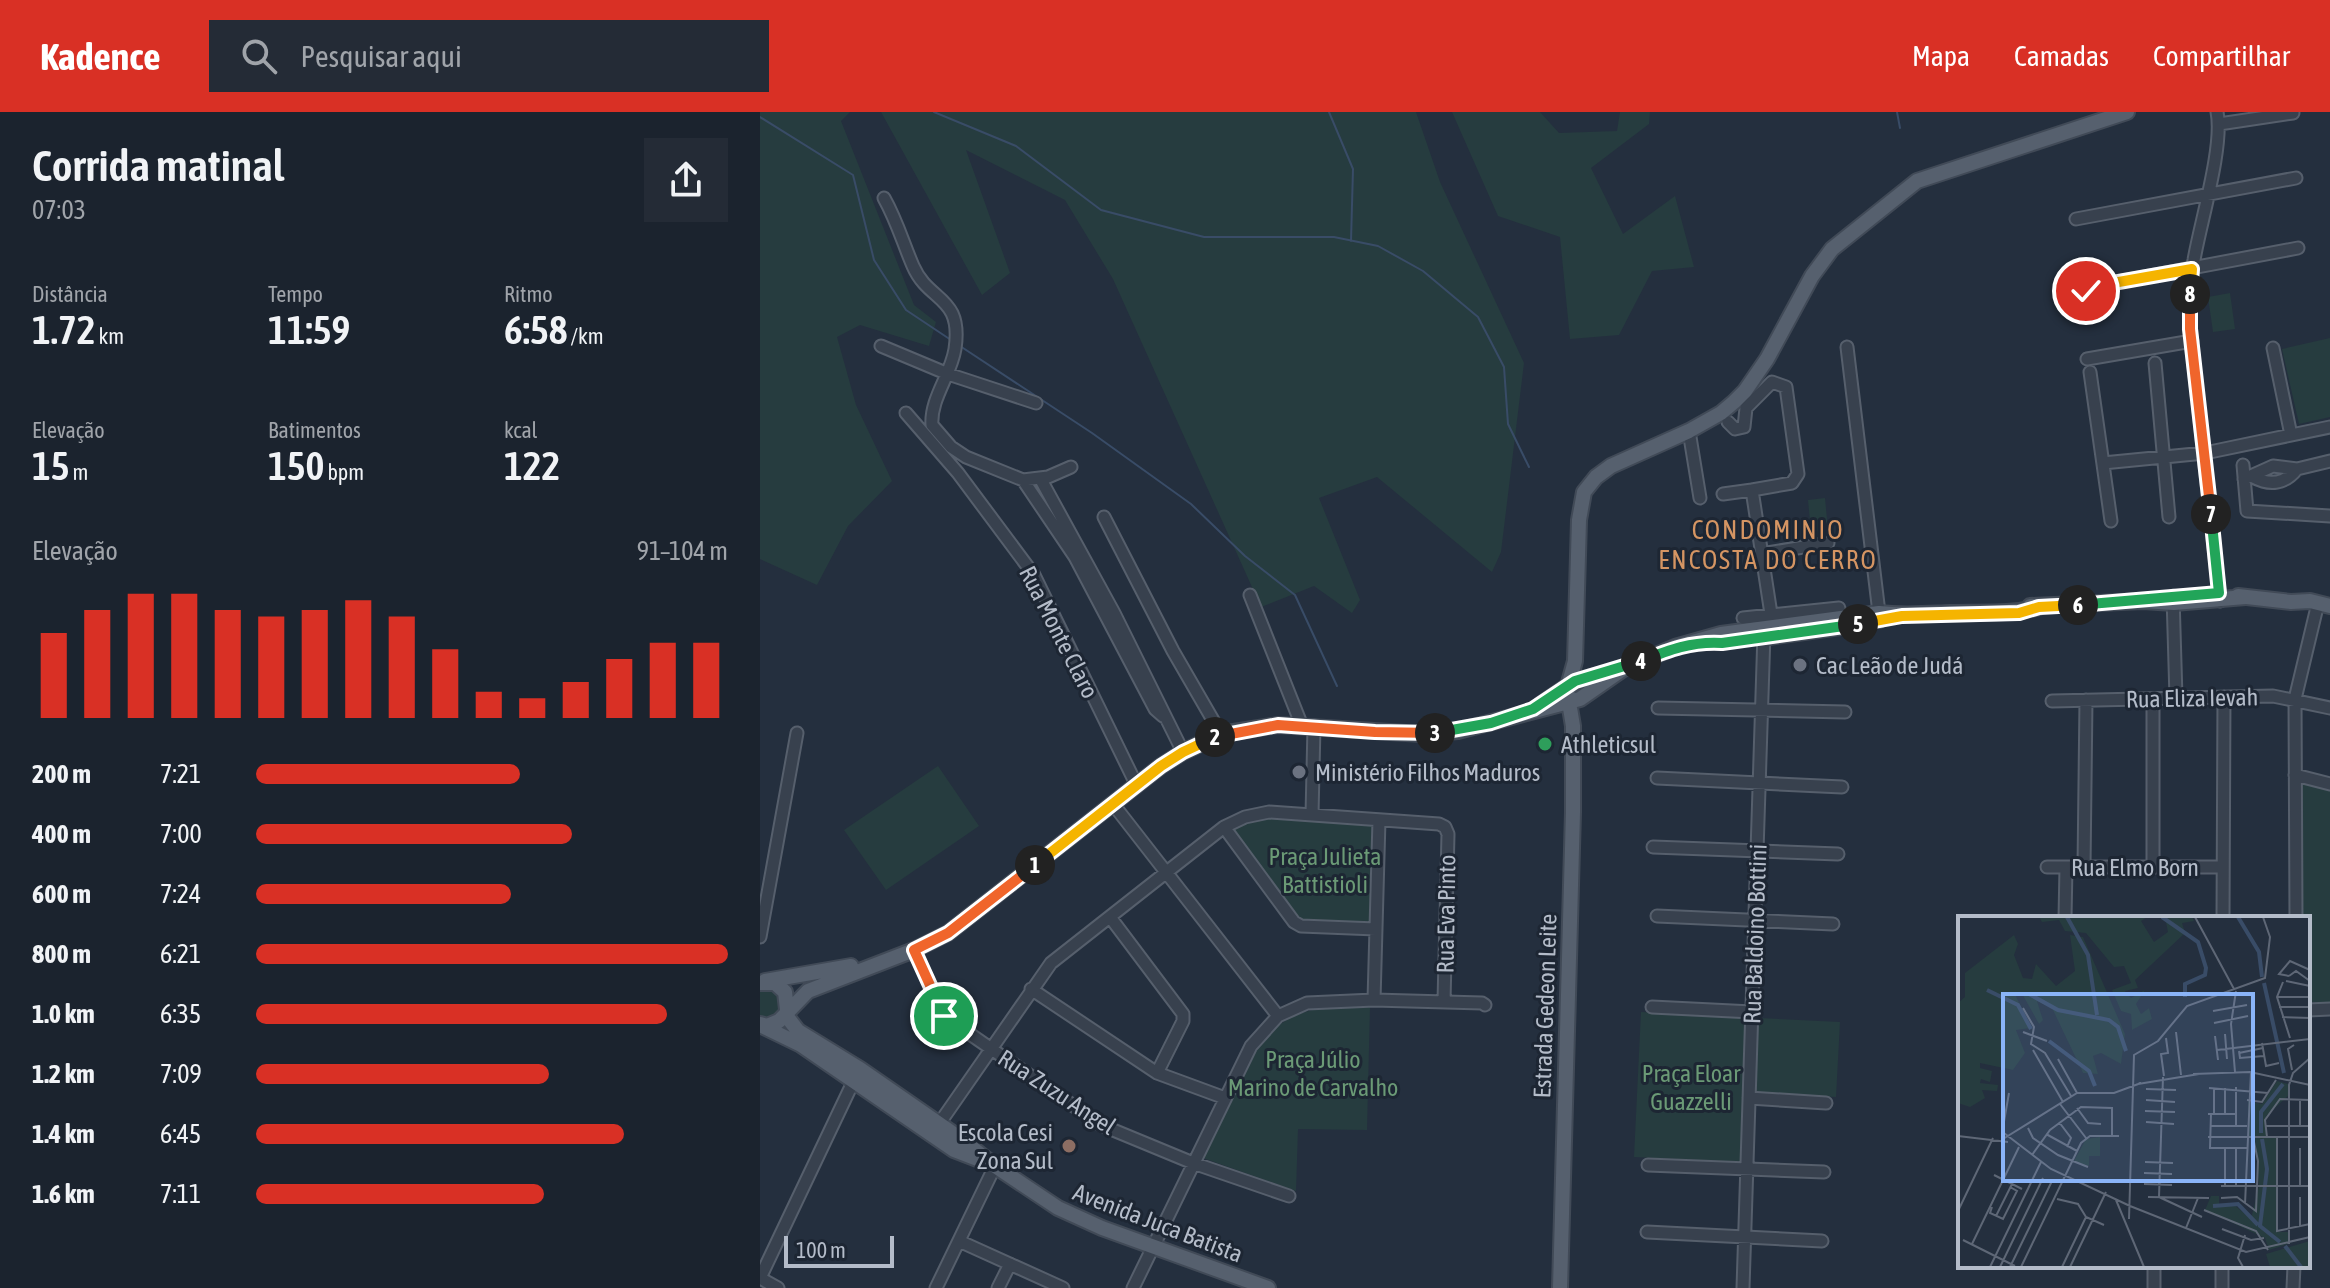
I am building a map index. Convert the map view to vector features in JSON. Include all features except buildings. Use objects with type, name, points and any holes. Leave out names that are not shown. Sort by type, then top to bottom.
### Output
[{"type":"main road","name":"Estrada Gedeon Leite","points":[[1560,1288],[1573,812],[1573,726],[1569,685],[1575,661],[1579,520],[1584,492],[1596,477],[1611,466],[1689,431],[1721,413],[1745,391],[1767,359],[1812,276],[1832,249],[1917,181],[2127,112]]},
{"type":"main road","points":[[1533,709],[1584,678],[1623,669],[1675,647],[1702,641],[1722,643],[1768,627],[1953,612],[1984,610],[2019,613],[2039,607],[2220,597],[2245,597],[2323,608]]},
{"type":"main road","name":"Estrada Gedeon Leite","points":[[1573,726],[1587,696],[1587,684],[1575,661]]},
{"type":"main road","points":[[760,1024],[767,1026],[779,1021],[808,991],[914,950],[948,933],[1183,752],[1221,734],[1278,725],[1422,734],[1469,728],[1587,696],[1623,669]]},
{"type":"main road","points":[[761,982],[883,961]]},
{"type":"main road","name":"Avenida Juca Batista","points":[[761,982],[775,983],[785,992],[788,1018],[798,1031],[857,1076],[1058,1208],[1102,1228],[1268,1288]]},
{"type":"main road","name":"Avenida Juca Batista","points":[[760,1024],[939,1124],[958,1144]]},
{"type":"street","points":[[2220,597],[2192,341],[2189,299],[2192,269],[2208,194],[2218,118],[2293,113]]},
{"type":"street","points":[[2076,219],[2296,178]]},
{"type":"street","points":[[884,198],[899,225],[920,279],[943,299],[955,316],[954,352],[933,408],[932,425],[951,447],[966,457],[1023,480],[1040,478],[1071,467]]},
{"type":"street","points":[[2086,291],[2096,286],[2298,248]]},
{"type":"street","points":[[2111,521],[2089,366],[2192,341]]},
{"type":"street","points":[[881,346],[948,374],[1036,403]]},
{"type":"street","points":[[1847,347],[1880,617]]},
{"type":"street","points":[[2273,348],[2291,435]]},
{"type":"street","points":[[2155,363],[2169,517]]},
{"type":"street","points":[[1723,494],[1792,483],[1798,474],[1786,387],[1772,382],[1767,385],[1746,408],[1744,427],[1735,429],[1728,422]]},
{"type":"street","name":"Rua Monte Claro","points":[[906,413],[958,473],[1034,575],[1137,786]]},
{"type":"street","points":[[2103,463],[2205,453],[2330,427]]},
{"type":"street","points":[[1689,431],[1700,498]]},
{"type":"street","points":[[2249,478],[2273,466],[2297,469],[2330,461]]},
{"type":"street","points":[[2243,465],[2249,478],[2247,511],[2330,516]]},
{"type":"street","points":[[1040,478],[1110,615]]},
{"type":"street","points":[[1023,480],[1110,615],[1154,690],[1163,716],[1183,752]]},
{"type":"street","name":"Rua Baldoino Bottini","points":[[1743,1288],[1768,627],[1752,490]]},
{"type":"street","points":[[1104,517],[1173,651],[1221,734]]},
{"type":"street","points":[[1761,554],[1828,543]]},
{"type":"street","points":[[1250,595],[1308,726],[1312,815]]},
{"type":"street","points":[[2174,600],[2176,698]]},
{"type":"street","points":[[1743,618],[1768,627],[1839,608]]},
{"type":"street","points":[[2296,916],[2295,699],[2323,608]]},
{"type":"street","name":"Rua Eliza Ievah","points":[[2052,701],[2273,696],[2330,708]]},
{"type":"street","points":[[2223,916],[2224,697]]},
{"type":"street","points":[[2153,699],[2153,867]]},
{"type":"street","points":[[2084,867],[2086,700]]},
{"type":"street","points":[[1658,708],[1845,712]]},
{"type":"street","points":[[760,937],[797,733]]},
{"type":"street","points":[[2295,775],[2330,784]]},
{"type":"street","points":[[1657,778],[1842,787]]},
{"type":"street","points":[[1113,804],[1278,1016]]},
{"type":"street","points":[[939,1124],[1051,963],[1224,827],[1245,817],[1269,812],[1379,820],[1374,1000]]},
{"type":"street","name":"Rua Eva Pinto","points":[[1379,820],[1439,824],[1445,827],[1448,834],[1444,1001]]},
{"type":"street","points":[[1224,827],[1294,922],[1301,926],[1376,929]]},
{"type":"street","points":[[1653,847],[1838,854]]},
{"type":"street","name":"Rua Elmo Born","points":[[2047,867],[2223,867]]},
{"type":"street","points":[[2065,916],[2066,867]]},
{"type":"street","points":[[1657,916],[1833,924]]},
{"type":"street","points":[[1110,917],[1183,1014],[1183,1021],[1157,1073]]},
{"type":"street","name":"Rua Zuzu Angel","points":[[914,950],[944,1016],[1101,1125],[1193,1163],[1289,1196]]},
{"type":"street","points":[[1031,989],[1157,1073],[1225,1098]]},
{"type":"street","points":[[1133,1288],[1251,1046],[1278,1016],[1307,1003],[1374,1000],[1485,1005]]},
{"type":"street","points":[[1652,1007],[1752,1012]]},
{"type":"street","points":[[2310,1010],[2330,1009]]},
{"type":"street","points":[[778,1288],[760,1278],[857,1076]]},
{"type":"street","points":[[1749,1098],[1826,1103]]},
{"type":"street","points":[[1648,1165],[1824,1172]]},
{"type":"street","points":[[936,1288],[995,1166]]},
{"type":"street","points":[[1647,1232],[1822,1241]]},
{"type":"street","points":[[959,1241],[1063,1288]]},
{"type":"street","points":[[998,1288],[1010,1264]]},
{"type":"street","points":[[2293,1288],[2294,1268]]},
{"type":"green space","points":[[760,112],[850,112],[841,121],[914,305],[936,322],[929,346],[860,325],[837,337],[856,405],[892,481],[848,526],[817,585],[760,559]]},
{"type":"green space","points":[[881,112],[1416,112],[1440,182],[1524,363],[1501,552],[1492,572],[1377,477],[1319,498],[1360,600],[1352,613],[1314,586],[1261,607],[1113,279],[1065,200],[966,150],[1010,273],[982,295]]},
{"type":"green space","points":[[1452,112],[1540,112],[1559,133],[1617,131],[1620,112],[1650,112],[1649,124],[1591,168],[1623,234],[1675,196],[1694,267],[1652,271],[1619,335],[1570,339],[1560,237],[1498,216]]},
{"type":"green space","points":[[2230,293],[2235,329],[2213,332],[2208,297]]},
{"type":"green space","points":[[2330,338],[2330,417],[2299,424],[2282,349]]},
{"type":"green space","points":[[1825,498],[1828,530],[1811,532],[1808,500]]},
{"type":"green space","points":[[938,766],[979,826],[886,890],[844,830]]},
{"type":"green space","points":[[2301,782],[2330,789],[2330,1002],[2310,1002],[2310,916],[2301,916]]},
{"type":"green space","name":"Praça Julieta Battistioli","points":[[1270,816],[1377,824],[1373,925],[1303,922],[1231,828]]},
{"type":"green space","points":[[760,987],[777,990],[783,1001],[780,1014],[768,1020],[760,1019]]},
{"type":"green space","name":"Praça Júlio Marino de Carvalho","points":[[1336,1006],[1370,1007],[1367,1130],[1298,1129],[1296,1191],[1203,1158],[1236,1084],[1270,1034],[1295,1016]]},
{"type":"green space","name":"Praça Eloar Guazzelli","points":[[1641,1012],[1748,1017],[1741,1162],[1634,1157]]},
{"type":"green space","points":[[1758,1018],[1840,1022],[1836,1097],[1754,1093]]},
{"type":"waterway","points":[[934,112],[1016,146],[1101,210],[1204,237],[1334,237],[1378,246],[1423,271],[1478,317],[1504,367],[1508,424],[1529,467]]},
{"type":"waterway","points":[[1329,112],[1353,169],[1351,241]]},
{"type":"waterway","points":[[1897,112],[1900,128]]},
{"type":"waterway","points":[[760,117],[853,175],[874,260],[906,310],[951,340]]},
{"type":"waterway","points":[[960,346],[1092,433],[1191,504],[1245,556],[1295,595],[1337,686]]},
{"type":"place","name":"Cac Leão de Judá","points":[[1800,665]]},
{"type":"place","name":"Athleticsul","points":[[1545,744]]},
{"type":"place","name":"Ministério Filhos Maduros","points":[[1299,772]]},
{"type":"place","name":"Escola Cesi Zona Sul","points":[[1069,1146]]},
{"type":"district","name":"CONDOMINIO ENCOSTA DO CERRO","points":[[1768,545]]},
{"type":"route","points":[[944,1016],[914,950],[948,933],[1161,766],[1221,734],[1278,725],[1422,734],[1458,731],[1533,709],[1575,681],[1623,669],[1675,647],[1702,641],[1722,643],[1810,633],[1902,616],[1953,612],[2019,613],[2039,607],[2138,602],[2219,593],[2190,329],[2192,269],[2096,286],[2086,291]]}]
